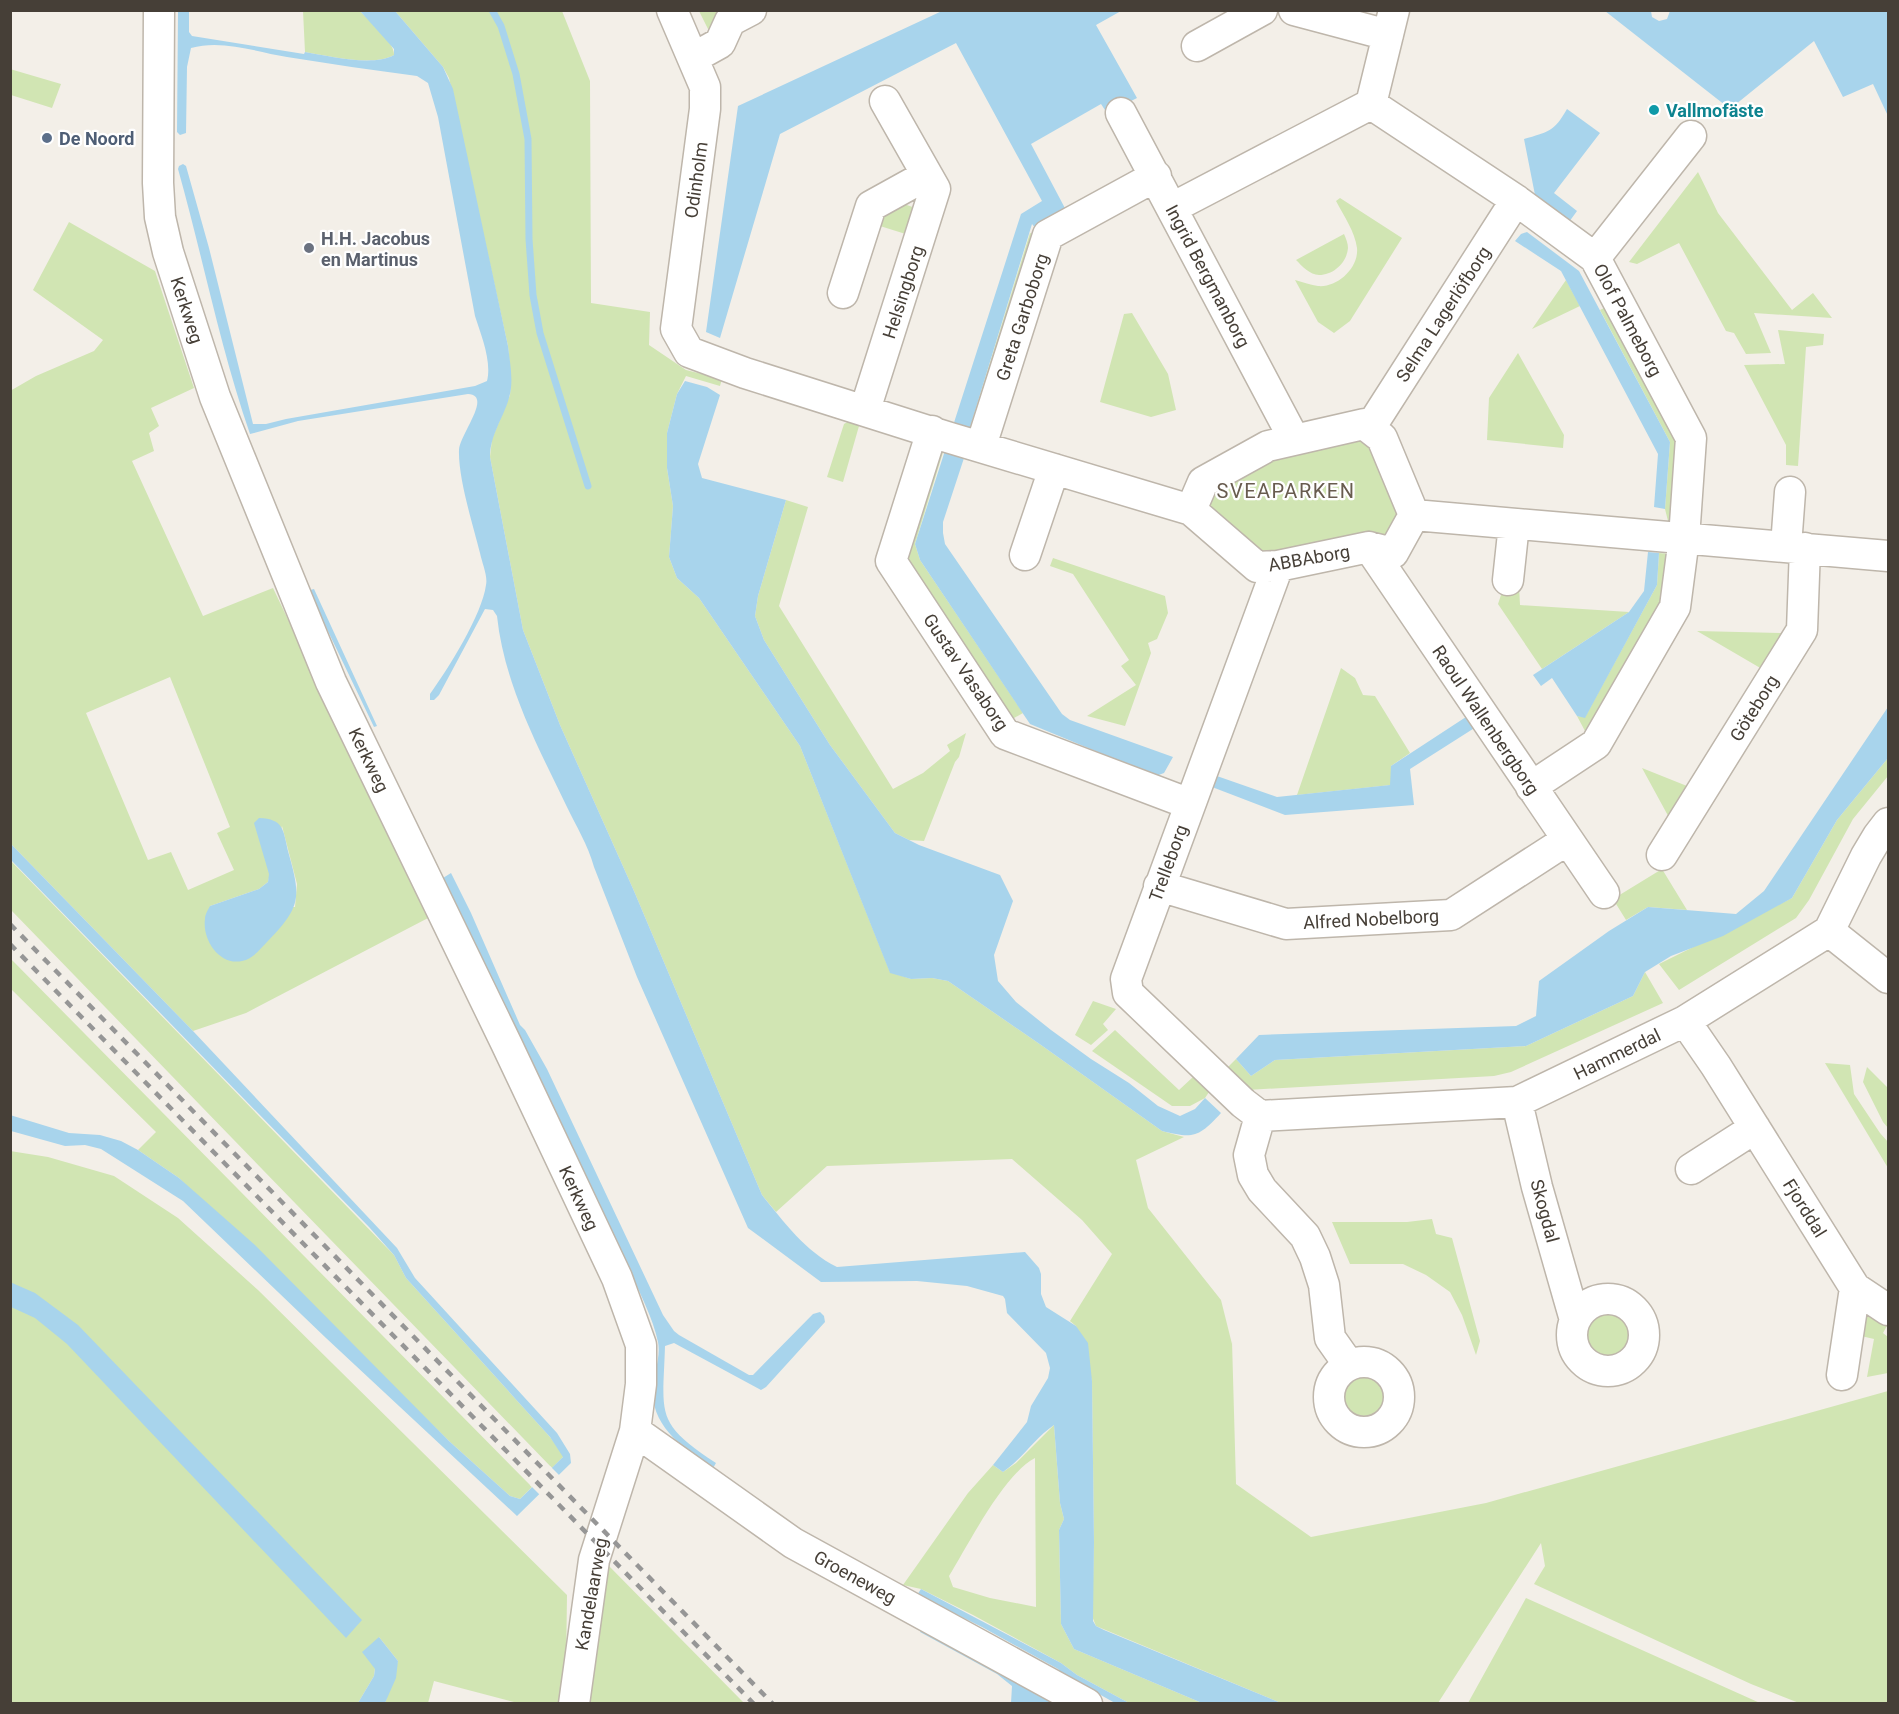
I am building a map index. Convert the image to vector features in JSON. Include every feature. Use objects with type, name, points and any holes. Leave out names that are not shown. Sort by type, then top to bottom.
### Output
[{"type":"street","name":"Kerkweg","points":[[159,10],[158,183],[160,217],[168,252],[215,397],[331,682],[506,1042],[617,1278],[641,1345],[641,1384],[635,1431],[617,1486]]},
{"type":"street","name":"Odinholm","points":[[672,10],[705,87],[705,109],[676,329],[689,352],[745,373],[865,410]]},
{"type":"street","points":[[693,58],[720,43],[730,21],[751,10]]},
{"type":"street","points":[[1197,46],[1262,10]]},
{"type":"street","points":[[1172,208],[1371,104],[1391,23],[1294,10]]},
{"type":"street","name":"Helsingborg","points":[[865,410],[935,189],[885,101]]},
{"type":"street","name":"Olof Palmeborg","points":[[1371,104],[1515,200],[1595,258],[1691,438],[1684,538],[1675,607],[1596,744],[1531,787]]},
{"type":"street","name":"Ingrid Bergmanborg","points":[[1121,113],[1294,439]]},
{"type":"street","points":[[1595,258],[1691,136]]},
{"type":"street","points":[[843,293],[871,206],[927,175]]},
{"type":"street","name":"Greta Garboborg","points":[[958,440],[1048,235],[1156,176]]},
{"type":"street","name":"Selma Lagerlöfborg","points":[[1370,428],[1515,200]]},
{"type":"street","points":[[865,410],[1191,510],[1203,482],[1268,446],[1364,424],[1382,438],[1414,515],[1888,556]]},
{"type":"street","name":"Gustav Vasaborg","points":[[958,440],[891,561],[1005,734],[1190,804]]},
{"type":"street","points":[[1025,555],[1054,469]]},
{"type":"street","name":"Göteborg","points":[[1662,855],[1802,630],[1790,492]]},
{"type":"street","name":"ABBAborg","points":[[1191,510],[1257,567],[1278,566],[1369,547],[1393,553],[1414,515]]},
{"type":"street","points":[[1508,580],[1514,524]]},
{"type":"street","name":"Raoul Wallenbergborg","points":[[1369,547],[1604,893]]},
{"type":"street","name":"Trelleborg","points":[[1260,1116],[1128,993],[1126,979],[1278,566]]},
{"type":"street","points":[[1888,823],[1866,856],[1828,931],[1888,978]]},
{"type":"street","name":"Alfred Nobelborg","points":[[1159,885],[1286,924],[1451,915],[1568,840]]},
{"type":"street","name":"Hammerdal","points":[[1260,1116],[1517,1102],[1685,1021],[1828,931]]},
{"type":"street","name":"Fjorddal","points":[[1685,1021],[1855,1288],[1888,1310]]},
{"type":"street","name":"Skogdal","points":[[1517,1102],[1537,1187],[1575,1320]]},
{"type":"street","points":[[1260,1116],[1249,1155],[1253,1175],[1262,1190],[1305,1236],[1324,1285],[1330,1338],[1349,1365]]},
{"type":"street","points":[[1691,1169],[1755,1128]]},
{"type":"street","points":[[1842,1375],[1855,1288]]},
{"type":"street","name":"Groeneweg","points":[[635,1431],[793,1543],[1087,1704]]},
{"type":"street","name":"Kandelaarweg","points":[[574,1704],[592,1570],[617,1486]]},
{"type":"green space","points":[[303,11],[360,11],[386,38],[394,55],[375,60],[363,60],[305,52]]},
{"type":"green space","points":[[395,11],[562,11],[590,81],[591,303],[650,312],[649,345],[686,370],[722,379],[720,386],[686,376],[677,394],[667,433],[667,468],[673,506],[669,557],[677,578],[699,598],[800,746],[890,972],[911,979],[932,978],[948,981],[1162,1131],[1184,1137],[1136,1160],[1148,1208],[1221,1300],[1232,1344],[1232,1341],[1236,1484],[1311,1537],[1486,1503],[1888,1391],[1888,1703],[1799,1703],[1751,1684],[1534,1584],[1545,1566],[1541,1543],[1438,1703],[1281,1703],[1096,1626],[1092,1616],[1094,1542],[1092,1381],[1076,1326],[1070,1321],[1112,1254],[1082,1220],[1012,1159],[827,1166],[776,1212],[762,1195],[634,891],[560,725],[523,630],[490,457],[492,439],[510,395],[508,346],[449,78],[443,67]]},
{"type":"green space","points":[[699,11],[735,11],[712,37]]},
{"type":"green space","points":[[10,69],[61,84],[52,108],[11,95]]},
{"type":"green space","points":[[1698,172],[1718,213],[1792,310],[1813,293],[1832,318],[1754,313],[1771,353],[1746,354],[1734,333],[1726,331],[1679,243],[1637,264],[1629,262]]},
{"type":"green space","points":[[1340,198],[1402,238],[1350,321],[1334,333],[1318,322],[1295,280],[1325,286],[1339,280],[1351,269],[1357,255],[1357,248],[1349,224],[1336,201]]},
{"type":"green space","points":[[904,204],[921,210],[912,236],[880,226],[883,216]]},
{"type":"green space","points":[[69,222],[155,271],[194,388],[151,408],[159,426],[149,433],[154,451],[132,461],[203,616],[273,588],[430,917],[246,1013],[193,1031],[11,844],[10,391],[36,376],[94,351],[103,340],[33,290]],"holes":[[[170,677],[230,827],[217,833],[234,870],[188,890],[171,852],[148,860],[86,713]],[[282,826],[297,884],[295,907],[210,906],[259,889],[268,882]]]},
{"type":"green space","points":[[1030,233],[1038,236],[977,423],[971,424]]},
{"type":"green space","points":[[1344,234],[1348,244],[1347,253],[1339,267],[1330,273],[1312,274],[1296,260]]},
{"type":"green space","points":[[1566,280],[1580,306],[1532,329]]},
{"type":"green space","points":[[1608,306],[1680,441],[1676,521],[1668,521],[1665,509],[1670,442],[1600,310]]},
{"type":"green space","points":[[1132,313],[1168,374],[1176,410],[1151,417],[1100,402],[1124,314]]},
{"type":"green space","points":[[1778,330],[1824,334],[1823,345],[1806,347],[1798,466],[1786,465],[1786,445],[1744,365],[1785,364]]},
{"type":"green space","points":[[1518,353],[1564,435],[1563,448],[1487,440],[1489,398]]},
{"type":"green space","points":[[851,420],[858,422],[859,426],[843,482],[827,477],[844,424]]},
{"type":"green space","points":[[1350,441],[1359,441],[1377,452],[1402,505],[1395,540],[1268,558],[1208,509],[1213,492],[1272,461]]},
{"type":"green space","points":[[934,446],[944,449],[915,544],[920,560],[1023,713],[1007,722],[903,568]]},
{"type":"green space","points":[[786,500],[808,507],[779,606],[893,789],[923,773],[950,751],[947,745],[966,733],[959,757],[924,841],[909,840],[895,833],[830,745],[764,640],[755,616],[758,596]]},
{"type":"green space","points":[[1659,553],[1670,554],[1666,592],[1593,725],[1585,731],[1577,716],[1585,717],[1657,585]]},
{"type":"green space","points":[[1053,558],[1165,596],[1168,613],[1157,639],[1148,643],[1151,653],[1125,726],[1087,716],[1136,685],[1121,666],[1129,660],[1073,574],[1050,566]]},
{"type":"green space","points":[[1519,585],[1520,605],[1629,612],[1542,669],[1498,604],[1504,586]]},
{"type":"green space","points":[[1697,631],[1783,633],[1762,669]]},
{"type":"green space","points":[[1341,668],[1355,678],[1363,695],[1375,696],[1410,753],[1391,766],[1391,785],[1297,795]]},
{"type":"green space","points":[[1888,758],[1888,776],[1853,819],[1809,900],[1796,918],[1679,990],[1659,964],[1792,898],[1837,820]]},
{"type":"green space","points":[[1642,768],[1692,788],[1672,823]]},
{"type":"green space","points":[[10,860],[394,1255],[406,1278],[550,1437],[564,1456],[552,1468],[11,910]]},
{"type":"green space","points":[[1662,869],[1687,910],[1648,907],[1626,920],[1613,899]]},
{"type":"green space","points":[[10,958],[532,1487],[520,1499],[510,1496],[449,1441],[179,1178],[138,1150],[156,1132],[11,989]]},
{"type":"green space","points":[[1645,972],[1663,1003],[1511,1072],[1494,1076],[1247,1090],[1225,1070],[1236,1059],[1251,1076],[1275,1060],[1526,1046],[1633,996]]},
{"type":"green space","points":[[1093,1001],[1116,1009],[1103,1024],[1108,1030],[1091,1045],[1075,1035]]},
{"type":"green space","points":[[1115,1030],[1179,1090],[1193,1077],[1209,1092],[1205,1098],[1190,1106],[1172,1106],[1092,1051]]},
{"type":"green space","points":[[1825,1063],[1850,1065],[1854,1094],[1888,1142],[1888,1168]]},
{"type":"green space","points":[[1867,1067],[1888,1088],[1888,1128],[1863,1082]]},
{"type":"green space","points":[[10,1151],[48,1157],[114,1176],[178,1218],[258,1290],[567,1595],[566,1667],[562,1703],[518,1703],[434,1681],[428,1703],[385,1703],[398,1661],[379,1637],[374,1676],[358,1703],[11,1703]]},
{"type":"green space","points":[[1432,1219],[1436,1234],[1452,1238],[1480,1341],[1476,1355],[1462,1315],[1450,1292],[1426,1275],[1403,1264],[1350,1264],[1332,1222],[1407,1222]]},
{"type":"green space","points":[[1609,1310],[1619,1312],[1627,1318],[1633,1326],[1635,1336],[1633,1346],[1627,1354],[1619,1360],[1609,1362],[1599,1360],[1591,1354],[1585,1346],[1583,1336],[1585,1326],[1591,1318],[1599,1312]]},
{"type":"green space","points":[[1875,1314],[1888,1324],[1883,1333],[1888,1337],[1888,1373],[1867,1377],[1874,1339],[1861,1336],[1866,1315]]},
{"type":"green space","points":[[1360,1373],[1370,1373],[1385,1383],[1389,1397],[1388,1406],[1379,1417],[1370,1421],[1360,1421],[1345,1411],[1341,1402],[1341,1392],[1351,1377]]},
{"type":"green space","points":[[1054,1425],[1060,1503],[1064,1519],[1059,1530],[1061,1624],[1074,1649],[1202,1703],[1129,1703],[973,1615],[921,1589],[903,1585],[968,1493],[993,1465],[1003,1472],[1016,1463]],"holes":[[[1035,1458],[1036,1607],[990,1598],[953,1587],[949,1576],[999,1494],[1023,1466]]]},
{"type":"green space","points":[[608,1565],[744,1703],[583,1704]]},
{"type":"green space","points":[[1526,1598],[1760,1703],[1468,1703]]},
{"type":"water","points":[[178,11],[189,11],[189,32],[192,36],[304,54],[305,52],[338,58],[375,60],[394,55],[394,49],[360,11],[395,11],[443,67],[453,89],[508,346],[511,386],[506,406],[492,441],[490,457],[523,630],[560,725],[634,891],[762,1195],[805,1244],[837,1267],[1025,1252],[1039,1268],[1041,1294],[1046,1307],[1076,1326],[1088,1343],[1092,1381],[1093,1621],[1096,1626],[1104,1630],[1281,1703],[1202,1703],[1074,1649],[1061,1624],[1059,1530],[1064,1519],[1060,1503],[1054,1425],[1003,1472],[993,1465],[1027,1422],[1031,1406],[1048,1378],[1050,1368],[1046,1353],[1007,1313],[1003,1296],[967,1286],[917,1281],[821,1282],[748,1228],[637,977],[585,843],[523,713],[507,665],[497,616],[493,610],[485,609],[439,695],[434,700],[430,700],[430,694],[471,626],[486,585],[486,574],[466,502],[459,461],[461,443],[476,408],[475,396],[468,394],[298,421],[250,434],[239,401],[178,169],[183,164],[186,166],[209,248],[253,424],[266,424],[475,386],[487,381],[487,357],[475,316],[438,117],[428,83],[417,76],[287,57],[239,47],[215,45],[191,48],[187,67],[186,133],[180,135],[177,132]]},
{"type":"water","points":[[942,11],[1121,11],[1096,25],[1137,98],[1107,113],[1101,104],[1031,144],[1067,212],[1036,229],[1032,224],[971,424],[965,455],[943,522],[943,533],[945,544],[1062,714],[1070,720],[1173,757],[1164,773],[1156,776],[1030,724],[920,560],[915,544],[1021,214],[1042,201],[956,43],[780,134],[720,338],[706,332],[738,106]]},
{"type":"water","points":[[1605,11],[1651,11],[1652,17],[1659,21],[1667,19],[1670,11],[1888,11],[1888,116],[1873,84],[1843,97],[1814,41],[1730,109]]},
{"type":"water","points":[[1567,109],[1600,133],[1554,193],[1577,211],[1569,222],[1535,195],[1524,139],[1550,130]]},
{"type":"water","points":[[1527,232],[1579,271],[1670,442],[1665,509],[1654,507],[1658,454],[1561,271],[1515,241],[1521,234]]},
{"type":"water","points":[[685,381],[707,387],[720,395],[698,464],[702,478],[786,500],[758,596],[755,616],[764,640],[830,745],[895,833],[919,845],[1000,875],[1013,901],[994,955],[998,981],[1016,1002],[1051,1030],[1129,1083],[1158,1106],[1180,1116],[1195,1109],[1205,1098],[1221,1113],[1207,1127],[1189,1135],[1162,1131],[948,981],[932,978],[911,979],[890,973],[800,746],[699,598],[677,578],[669,557],[673,506],[667,468],[667,433],[677,394]]},
{"type":"water","points":[[1648,552],[1659,553],[1657,585],[1585,718],[1577,716],[1552,678],[1541,686],[1533,675],[1629,612],[1644,591]]},
{"type":"water","points":[[314,589],[377,726],[374,727],[313,600],[310,590]]},
{"type":"water","points":[[1888,707],[1888,758],[1837,820],[1792,898],[1723,936],[1671,956],[1645,972],[1633,996],[1526,1046],[1275,1060],[1251,1076],[1236,1059],[1259,1035],[1516,1026],[1536,1016],[1539,981],[1609,931],[1648,907],[1736,914],[1764,891]]},
{"type":"water","points":[[1469,715],[1476,727],[1410,769],[1414,805],[1285,815],[1212,787],[1214,775],[1277,797],[1390,785],[1391,766]]},
{"type":"water","points":[[259,818],[278,823],[281,827],[295,880],[296,900],[287,919],[259,951],[246,960],[234,961],[219,955],[209,942],[206,935],[205,917],[210,906],[259,889],[268,882],[269,874],[254,823]]},
{"type":"water","points":[[11,844],[193,1031],[397,1248],[415,1278],[557,1433],[570,1454],[571,1463],[517,1516],[183,1201],[101,1149],[85,1145],[65,1146],[11,1131],[10,1115],[69,1133],[100,1135],[121,1141],[138,1150],[179,1178],[255,1245],[449,1441],[510,1496],[520,1499],[563,1457],[550,1437],[406,1278],[394,1255],[369,1227],[11,860]]},
{"type":"water","points":[[451,873],[520,1025],[547,1069],[663,1315],[674,1331],[749,1375],[753,1375],[813,1314],[820,1312],[824,1316],[825,1322],[761,1390],[674,1343],[665,1346],[663,1388],[666,1415],[682,1437],[716,1463],[712,1470],[682,1446],[658,1417],[653,1392],[659,1348],[650,1315],[443,878]]},
{"type":"water","points":[[10,1282],[35,1293],[78,1325],[362,1620],[346,1638],[67,1344],[35,1318],[11,1307]]},
{"type":"water","points":[[921,1589],[1061,1663],[1077,1675],[1129,1703],[1115,1703],[982,1627],[917,1595]]},
{"type":"water","points":[[924,1626],[1056,1703],[1011,1703],[1012,1686],[997,1674],[920,1632]]},
{"type":"water","points":[[379,1637],[398,1661],[396,1678],[385,1703],[358,1703],[374,1676],[375,1669],[362,1652]]},
{"type":"pier","points":[[550,1466],[561,1477],[541,1496],[530,1485]]},
{"type":"waterway","points":[[492,10],[501,26],[516,74],[528,139],[529,239],[533,295],[540,333],[588,486]]},
{"type":"railway","points":[[10,924],[773,1704]]},
{"type":"railway","points":[[10,944],[754,1704]]},
{"type":"place","name":"Vallmofäste","points":[[1654,110]]},
{"type":"place","name":"De Noord","points":[[47,138]]},
{"type":"place","name":"H.H. Jacobus en Martinus","points":[[309,248]]},
{"type":"district","name":"SVEAPARKEN","points":[[1286,491]]}]
